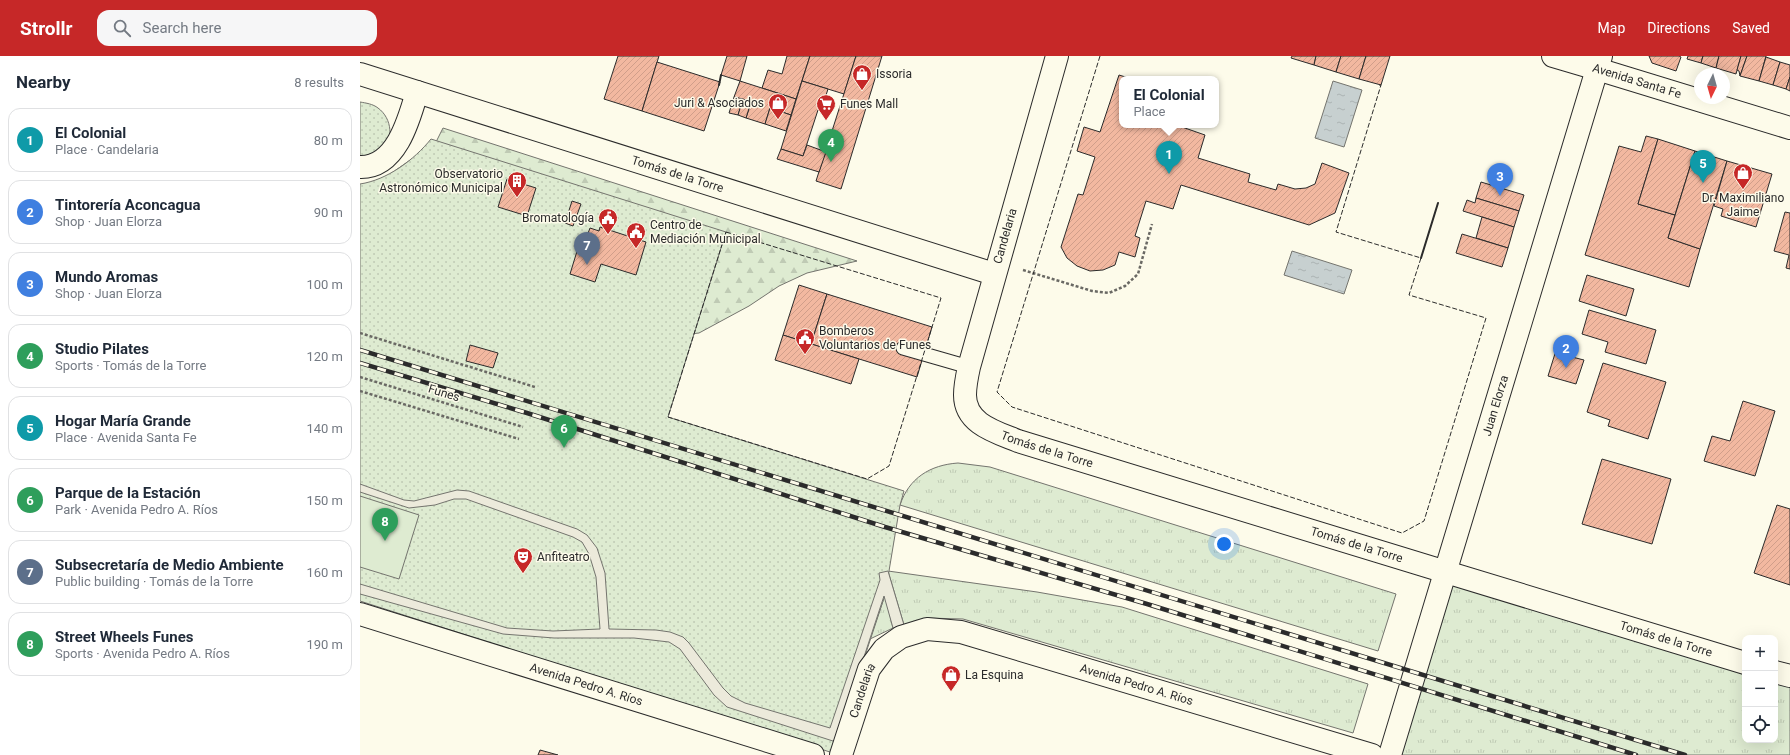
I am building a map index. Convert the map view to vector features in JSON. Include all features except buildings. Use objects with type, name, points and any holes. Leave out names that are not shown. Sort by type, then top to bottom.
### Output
[{"type":"street","name":"Candelaria","points":[[972,417],[965,396],[968,367],[1058,56]]},
{"type":"street","name":"Avenida Santa Fe","points":[[1553,56],[1599,62],[1790,128]]},
{"type":"street","name":"Juan Elorza","points":[[1390,755],[1599,62]]},
{"type":"street","name":"Tomás de la Torre","points":[[360,74],[996,268]]},
{"type":"street","points":[[360,167],[368,168],[386,158],[399,141],[417,92]]},
{"type":"street","name":"Tomás de la Torre","points":[[972,417],[988,429],[1018,441],[1742,662]]},
{"type":"street","name":"Avenida Pedro A. Ríos","points":[[360,614],[814,755]]},
{"type":"street","name":"Avenida Pedro A. Ríos","points":[[901,637],[927,629],[961,632],[1360,753]]},
{"type":"street","name":"Candelaria","points":[[841,755],[869,669],[884,648],[901,637]]},
{"type":"street","points":[[1778,673],[1790,676]]},
{"type":"lane","points":[[903,348],[968,367]]},
{"type":"path","points":[[996,268],[1092,291],[1109,293],[1125,286],[1138,274],[1152,224]]},
{"type":"path","points":[[360,333],[535,387]]},
{"type":"path","name":"Funes","points":[[360,377],[523,426]]},
{"type":"path","points":[[360,391],[519,439]]},
{"type":"green space","points":[[360,102],[374,106],[383,112],[389,123],[390,136],[385,148],[380,153],[376,156],[360,161]]},
{"type":"green space","points":[[443,128],[857,261],[807,273],[779,286],[749,306],[699,333],[680,335],[363,193],[436,142]]},
{"type":"green space","points":[[431,139],[726,232],[668,417],[904,491],[900,505],[885,595],[833,753],[360,601],[360,184],[370,182],[390,174],[417,154]]},
{"type":"green space","points":[[958,463],[990,467],[1396,594],[1378,651],[900,505],[909,487],[915,480],[930,470],[948,464]]},
{"type":"green space","points":[[360,496],[419,515],[399,579],[360,567]]},
{"type":"green space","points":[[888,571],[1037,592],[1122,607],[1368,684],[1353,733],[963,619],[927,618],[904,625]]},
{"type":"green space","points":[[1446,572],[1742,662],[1742,743],[1778,743],[1778,673],[1790,676],[1790,755],[1390,755]]},
{"type":"green space","points":[[885,595],[893,628],[870,639]]},
{"type":"shaded area","points":[[360,484],[404,500],[414,501],[457,490],[469,491],[577,529],[587,535],[597,548],[605,573],[609,629],[656,630],[670,632],[683,637],[731,696],[745,703],[830,728],[880,580],[879,573],[888,571],[904,625],[893,628],[884,596],[836,742],[727,707],[714,695],[680,649],[669,642],[634,638],[554,638],[503,634],[360,594],[360,584],[507,628],[553,631],[600,629],[596,577],[589,554],[582,542],[573,537],[466,499],[454,499],[435,505],[409,508],[360,492]]},
{"type":"water","points":[[1333,81],[1362,90],[1344,147],[1315,138]]},
{"type":"water","points":[[1292,251],[1352,270],[1344,294],[1284,275]]},
{"type":"railway","points":[[360,350],[1685,755]]},
{"type":"railway","points":[[360,363],[527,413],[885,527],[1147,604],[1636,755]]},
{"type":"fence","points":[[1100,56],[997,392],[1012,407],[1402,533],[1424,521],[1486,318],[1409,295],[1421,258],[1336,232],[1381,85],[1379,85]]},
{"type":"fence","points":[[726,232],[941,298],[889,466],[867,479],[668,417],[726,232]]},
{"type":"wall","points":[[719,85],[721,75]]},
{"type":"wall","points":[[1421,258],[1438,203]]},
{"type":"place","name":"Issoria","points":[[862,91]]},
{"type":"place","name":"Juri & Asociados","points":[[778,120]]},
{"type":"place","name":"Funes Mall","points":[[826,121]]},
{"type":"place","name":"Studio Pilates","points":[[831,162]]},
{"type":"place","name":"El Colonial","points":[[1169,174]]},
{"type":"place","name":"Hogar María Grande","points":[[1703,183]]},
{"type":"place","name":"Dr. Maximiliano Jaime","points":[[1743,190]]},
{"type":"place","name":"Mundo Aromas","points":[[1500,196]]},
{"type":"place","name":"Observatorio Astronómico Municipal","points":[[517,198]]},
{"type":"place","name":"Bromatología","points":[[608,235]]},
{"type":"place","name":"Centro de Mediación Municipal","points":[[636,249]]},
{"type":"place","name":"Subsecretaría de Medio Ambiente","points":[[587,265]]},
{"type":"place","name":"Bomberos Voluntarios de Funes","points":[[805,355]]},
{"type":"place","name":"Tintorería Aconcagua","points":[[1566,368]]},
{"type":"place","name":"Parque de la Estación","points":[[564,448]]},
{"type":"place","name":"Street Wheels Funes","points":[[385,541]]},
{"type":"place","name":"Anfiteatro","points":[[523,574]]},
{"type":"place","name":"La Esquina","points":[[951,692]]}]
